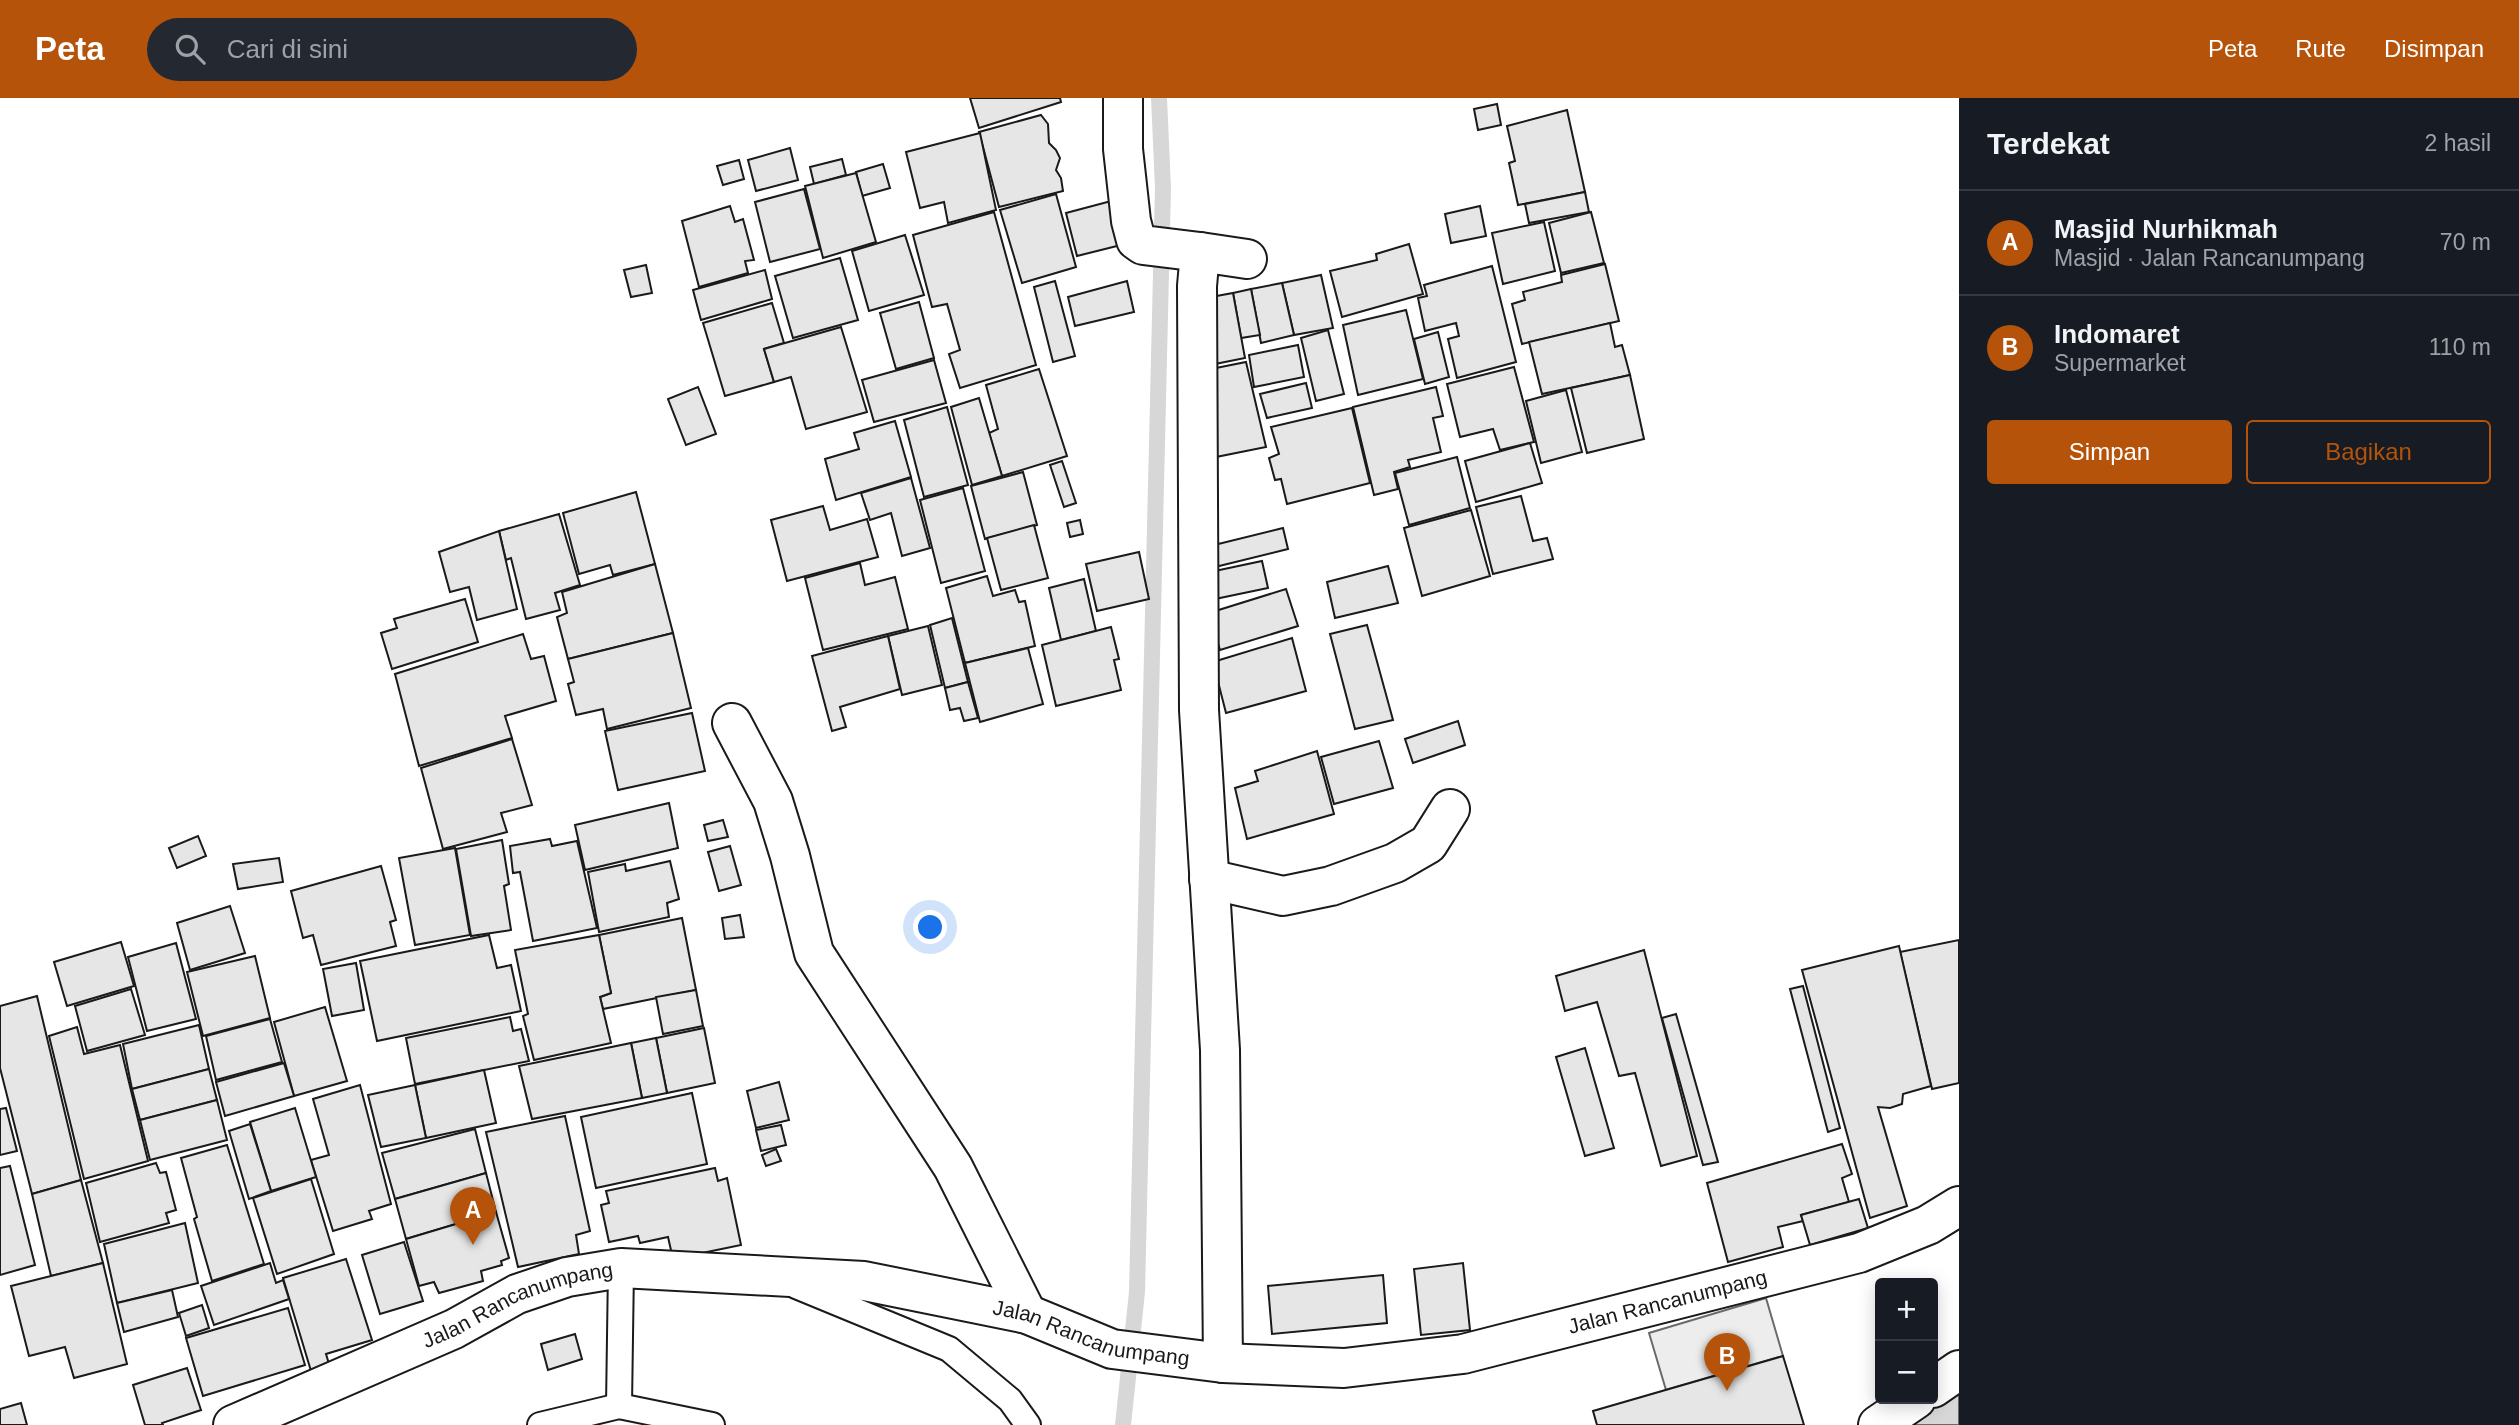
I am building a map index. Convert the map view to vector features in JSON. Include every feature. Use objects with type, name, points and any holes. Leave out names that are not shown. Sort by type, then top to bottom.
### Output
[{"type":"street","points":[[1123,98],[1123,149],[1131,220],[1136,240],[1143,245],[1247,260]]},
{"type":"street","points":[[1197,251],[1199,710],[1220,1050],[1223,1363]]},
{"type":"street","points":[[732,723],[773,801],[814,953],[953,1167],[1027,1314]]},
{"type":"street","points":[[1209,880],[1283,896],[1331,886],[1395,863],[1428,844],[1450,810]]},
{"type":"street","name":"Jalan Rancanumpang","points":[[233,1425],[454,1329],[517,1294],[567,1277],[621,1268],[864,1281],[1027,1314],[1112,1349],[1223,1363],[1344,1368],[1463,1354],[1859,1254],[1928,1225],[1959,1206]]},
{"type":"street","points":[[1938,1385],[1959,1370]]},
{"type":"street","points":[[1878,1425],[1909,1404]]},
{"type":"lane","points":[[619,1406],[621,1268]]},
{"type":"lane","points":[[771,1276],[949,1349],[1010,1399],[1028,1425]]},
{"type":"lane","points":[[540,1425],[619,1406],[669,1420],[712,1425]]},
{"type":"shaded area","points":[[1766,1298],[1783,1356],[1666,1390],[1649,1333]]},
{"type":"shaded area","points":[[1959,1385],[1959,1425],[1902,1425],[1932,1404],[1938,1404],[1938,1400]]},
{"type":"building","points":[[970,98],[1060,98],[1061,102],[979,128]]},
{"type":"building","points":[[1497,104],[1501,125],[1478,130],[1474,109]]},
{"type":"building","points":[[1567,110],[1585,192],[1518,205],[1509,163],[1515,161],[1507,126]]},
{"type":"building","points":[[1041,115],[1048,124],[1049,143],[1060,158],[1056,170],[1061,178],[1063,191],[999,207],[979,132]]},
{"type":"building","points":[[980,133],[996,210],[948,223],[944,202],[920,208],[906,152]]},
{"type":"building","points":[[790,148],[798,180],[756,191],[748,160]]},
{"type":"building","points":[[842,159],[846,175],[814,184],[810,167]]},
{"type":"building","points":[[739,160],[744,179],[723,185],[717,166]]},
{"type":"building","points":[[883,164],[890,188],[862,196],[856,172]]},
{"type":"building","points":[[856,173],[876,242],[823,258],[805,186]]},
{"type":"building","points":[[804,189],[820,249],[770,262],[755,202]]},
{"type":"building","points":[[1585,192],[1589,212],[1529,223],[1525,204]]},
{"type":"building","points":[[1056,194],[1076,267],[1022,283],[1000,210]]},
{"type":"building","points":[[1115,200],[1125,244],[1077,256],[1066,213]]},
{"type":"building","points":[[730,206],[735,222],[743,219],[754,260],[745,261],[748,273],[699,287],[682,221]]},
{"type":"building","points":[[1480,206],[1486,236],[1451,243],[1445,214]]},
{"type":"building","points":[[994,212],[1036,365],[960,388],[949,354],[960,350],[947,304],[932,307],[913,235]]},
{"type":"building","points":[[1591,212],[1604,263],[1561,273],[1549,223]]},
{"type":"building","points":[[1544,222],[1555,271],[1503,284],[1492,233]]},
{"type":"building","points":[[905,235],[924,295],[869,311],[852,251]]},
{"type":"building","points":[[1409,244],[1423,294],[1342,317],[1330,271],[1377,260],[1376,254]]},
{"type":"building","points":[[840,258],[858,320],[793,338],[775,276]]},
{"type":"building","points":[[1605,264],[1619,321],[1522,344],[1512,304],[1525,300],[1523,292],[1562,282],[1561,275]]},
{"type":"building","points":[[646,265],[652,293],[631,297],[624,270]]},
{"type":"building","points":[[1492,266],[1516,362],[1457,378],[1448,339],[1459,336],[1456,323],[1425,331],[1418,298],[1427,296],[1424,285]]},
{"type":"building","points":[[765,270],[772,299],[701,320],[693,290]]},
{"type":"building","points":[[1321,275],[1333,328],[1294,335],[1282,283]]},
{"type":"building","points":[[1055,281],[1075,356],[1053,362],[1034,287]]},
{"type":"building","points":[[1127,281],[1134,312],[1075,326],[1068,297]]},
{"type":"building","points":[[1282,283],[1294,335],[1261,343],[1251,289]]},
{"type":"building","points":[[1251,289],[1260,335],[1241,338],[1233,293]]},
{"type":"building","points":[[1233,293],[1245,358],[1210,365],[1200,299]]},
{"type":"building","points":[[919,302],[934,358],[896,369],[880,313]]},
{"type":"building","points":[[772,303],[784,343],[764,349],[774,382],[725,396],[703,323]]},
{"type":"building","points":[[1406,310],[1423,379],[1358,395],[1343,325]]},
{"type":"building","points":[[1610,323],[1615,347],[1622,345],[1630,375],[1542,394],[1529,342]]},
{"type":"building","points":[[841,327],[867,412],[806,429],[791,377],[774,382],[764,349]]},
{"type":"building","points":[[1328,330],[1344,394],[1316,401],[1301,338]]},
{"type":"building","points":[[1438,332],[1449,377],[1425,384],[1414,339]]},
{"type":"building","points":[[1298,345],[1304,377],[1254,387],[1249,355]]},
{"type":"building","points":[[934,360],[946,403],[874,422],[862,380]]},
{"type":"building","points":[[1246,362],[1266,447],[1216,457],[1201,371]]},
{"type":"building","points":[[1514,367],[1534,442],[1500,450],[1493,429],[1460,437],[1447,384]]},
{"type":"building","points":[[1039,369],[1067,456],[1002,476],[989,433],[998,429],[986,385]]},
{"type":"building","points":[[1630,375],[1644,439],[1587,453],[1571,388]]},
{"type":"building","points":[[1306,383],[1312,408],[1267,418],[1260,394]]},
{"type":"building","points":[[698,387],[716,434],[686,445],[668,399]]},
{"type":"building","points":[[1436,387],[1443,416],[1433,418],[1441,452],[1408,460],[1410,467],[1394,472],[1398,489],[1374,495],[1353,407]]},
{"type":"building","points":[[1566,390],[1582,452],[1541,463],[1526,401]]},
{"type":"building","points":[[979,398],[1002,476],[972,485],[951,407]]},
{"type":"building","points":[[947,407],[968,485],[924,497],[904,420]]},
{"type":"building","points":[[1352,408],[1370,483],[1287,504],[1281,479],[1275,480],[1269,458],[1279,454],[1271,427]]},
{"type":"building","points":[[895,421],[911,477],[836,500],[825,459],[859,449],[854,433]]},
{"type":"building","points":[[1530,443],[1542,483],[1476,502],[1465,461]]},
{"type":"building","points":[[1457,457],[1470,508],[1409,525],[1395,473]]},
{"type":"building","points":[[1062,461],[1076,503],[1064,507],[1050,465]]},
{"type":"building","points":[[1023,472],[1037,525],[985,539],[971,486]]},
{"type":"building","points":[[911,478],[930,548],[902,556],[891,513],[870,520],[861,493]]},
{"type":"building","points":[[963,488],[985,571],[941,583],[920,500]]},
{"type":"building","points":[[636,492],[655,564],[613,575],[610,565],[579,574],[563,513]]},
{"type":"building","points":[[1521,496],[1533,541],[1547,538],[1553,559],[1493,574],[1476,507]]},
{"type":"building","points":[[823,506],[830,530],[867,519],[878,557],[787,581],[771,520]]},
{"type":"building","points":[[1471,510],[1490,576],[1422,596],[1404,528]]},
{"type":"building","points":[[559,514],[580,585],[555,593],[560,610],[526,619],[511,558],[506,560],[499,531]]},
{"type":"building","points":[[1080,520],[1083,534],[1070,537],[1067,523]]},
{"type":"building","points":[[1034,525],[1048,578],[1001,590],[987,538]]},
{"type":"building","points":[[1283,528],[1288,549],[1211,568],[1206,547]]},
{"type":"building","points":[[499,531],[517,609],[477,620],[469,587],[450,592],[439,552]]},
{"type":"building","points":[[1139,552],[1149,599],[1097,611],[1086,564]]},
{"type":"building","points":[[1262,561],[1268,588],[1215,599],[1210,572]]},
{"type":"building","points":[[860,563],[865,585],[895,577],[908,629],[823,650],[805,578]]},
{"type":"building","points":[[655,564],[673,633],[568,659],[557,617],[567,613],[562,592]]},
{"type":"building","points":[[1388,566],[1398,603],[1335,618],[1327,582]]},
{"type":"building","points":[[987,576],[993,596],[1015,590],[1019,602],[1025,601],[1035,646],[965,663],[946,588]]},
{"type":"building","points":[[1084,579],[1096,631],[1061,640],[1049,588]]},
{"type":"building","points":[[1286,589],[1298,626],[1220,650],[1209,613]]},
{"type":"building","points":[[465,599],[478,642],[392,669],[381,633],[397,628],[394,619]]},
{"type":"building","points":[[952,618],[968,682],[945,688],[930,625]]},
{"type":"building","points":[[1367,625],[1393,720],[1355,729],[1330,634]]},
{"type":"building","points":[[928,626],[942,685],[902,695],[888,636]]},
{"type":"building","points":[[1111,627],[1119,659],[1114,660],[1121,690],[1056,706],[1042,645]]},
{"type":"building","points":[[673,633],[691,708],[607,729],[603,709],[576,715],[568,684],[574,682],[568,659]]},
{"type":"building","points":[[523,634],[531,659],[544,656],[556,701],[505,716],[512,738],[419,766],[395,674]]},
{"type":"building","points":[[888,636],[900,689],[840,707],[846,727],[832,731],[812,656]]},
{"type":"building","points":[[1292,638],[1306,691],[1226,713],[1213,662]]},
{"type":"building","points":[[1028,648],[1043,704],[980,722],[965,663]]},
{"type":"building","points":[[968,682],[978,718],[964,721],[960,708],[950,710],[945,688]]},
{"type":"building","points":[[692,713],[705,771],[618,790],[605,731]]},
{"type":"building","points":[[1458,721],[1465,745],[1413,763],[1405,739]]},
{"type":"building","points":[[512,739],[532,805],[501,813],[507,832],[443,849],[421,768]]},
{"type":"building","points":[[1379,741],[1393,788],[1334,804],[1321,757]]},
{"type":"building","points":[[1317,751],[1334,814],[1247,839],[1235,788],[1258,781],[1255,771]]},
{"type":"building","points":[[669,803],[678,848],[585,870],[575,825]]},
{"type":"building","points":[[723,820],[728,837],[708,841],[704,825]]},
{"type":"building","points":[[198,836],[206,856],[177,868],[169,848]]},
{"type":"building","points":[[550,839],[552,846],[577,841],[597,928],[533,941],[520,872],[513,873],[510,846]]},
{"type":"building","points":[[502,840],[509,884],[504,886],[511,930],[471,936],[456,849]]},
{"type":"building","points":[[730,846],[741,885],[719,891],[708,852]]},
{"type":"building","points":[[455,848],[470,935],[415,945],[399,858]]},
{"type":"building","points":[[279,858],[283,882],[238,889],[233,864]]},
{"type":"building","points":[[670,861],[679,899],[667,903],[669,917],[599,932],[588,872],[625,864],[626,871]]},
{"type":"building","points":[[381,866],[396,920],[390,922],[396,946],[321,965],[313,935],[303,938],[291,891]]},
{"type":"building","points":[[230,906],[245,953],[190,970],[177,923]]},
{"type":"building","points":[[740,915],[744,937],[725,939],[722,918]]},
{"type":"building","points":[[682,918],[696,990],[603,1009],[600,997],[611,993],[599,935]]},
{"type":"building","points":[[489,935],[497,968],[511,965],[521,1011],[377,1041],[360,961]]},
{"type":"building","points":[[599,935],[611,993],[600,997],[611,1043],[534,1060],[523,1016],[528,1014],[515,950]]},
{"type":"building","points":[[1959,940],[1959,1083],[1932,1089],[1900,952]]},
{"type":"building","points":[[121,942],[134,986],[67,1006],[54,962]]},
{"type":"building","points":[[176,943],[196,1019],[147,1031],[128,957]]},
{"type":"building","points":[[1899,946],[1931,1086],[1903,1094],[1902,1104],[1890,1108],[1878,1107],[1907,1206],[1870,1218],[1802,970]]},
{"type":"building","points":[[1644,950],[1697,1156],[1661,1166],[1635,1073],[1619,1076],[1597,1002],[1565,1011],[1556,976]]},
{"type":"building","points":[[255,956],[270,1018],[203,1036],[187,972]]},
{"type":"building","points":[[356,963],[364,1010],[332,1016],[323,969]]},
{"type":"building","points":[[1803,986],[1840,1128],[1828,1132],[1790,989]]},
{"type":"building","points":[[131,989],[145,1035],[87,1051],[75,1006]]},
{"type":"building","points":[[696,990],[703,1026],[663,1034],[656,997]]},
{"type":"building","points":[[37,996],[81,1180],[32,1194],[0,1068],[0,1006]]},
{"type":"building","points":[[325,1007],[347,1081],[294,1096],[274,1022]]},
{"type":"building","points":[[1676,1014],[1718,1162],[1703,1165],[1662,1018]]},
{"type":"building","points":[[510,1017],[513,1031],[521,1029],[529,1061],[415,1084],[406,1038]]},
{"type":"building","points":[[270,1019],[282,1062],[216,1080],[206,1036]]},
{"type":"building","points":[[199,1025],[209,1069],[132,1089],[123,1044]]},
{"type":"building","points":[[77,1027],[84,1054],[120,1045],[148,1161],[84,1179],[49,1036]]},
{"type":"building","points":[[704,1028],[715,1083],[667,1093],[656,1038]]},
{"type":"building","points":[[656,1038],[667,1093],[642,1098],[631,1043]]},
{"type":"building","points":[[631,1043],[642,1098],[532,1119],[519,1066]]},
{"type":"building","points":[[1585,1048],[1614,1148],[1585,1156],[1556,1057]]},
{"type":"building","points":[[284,1063],[294,1096],[225,1116],[216,1082]]},
{"type":"building","points":[[209,1069],[217,1100],[140,1120],[132,1089]]},
{"type":"building","points":[[484,1070],[496,1123],[426,1138],[415,1085]]},
{"type":"building","points":[[779,1082],[789,1120],[756,1128],[747,1091]]},
{"type":"building","points":[[360,1085],[391,1204],[369,1211],[372,1219],[333,1231],[311,1160],[329,1155],[313,1099]]},
{"type":"building","points":[[415,1085],[426,1138],[381,1147],[368,1095]]},
{"type":"building","points":[[692,1093],[707,1164],[596,1188],[581,1117]]},
{"type":"building","points":[[217,1100],[227,1140],[150,1160],[140,1120]]},
{"type":"building","points":[[6,1108],[17,1151],[0,1155],[0,1109]]},
{"type":"building","points":[[295,1108],[316,1177],[271,1191],[250,1122]]},
{"type":"building","points":[[565,1116],[590,1231],[576,1235],[579,1254],[518,1267],[486,1132]]},
{"type":"building","points":[[250,1124],[271,1191],[249,1199],[229,1131]]},
{"type":"building","points":[[781,1125],[786,1145],[761,1151],[756,1130]]},
{"type":"building","points":[[475,1129],[486,1173],[395,1199],[382,1153]]},
{"type":"building","points":[[1842,1144],[1852,1174],[1842,1178],[1849,1202],[1801,1215],[1803,1221],[1778,1227],[1783,1247],[1728,1262],[1707,1183]]},
{"type":"building","points":[[227,1145],[264,1264],[212,1281],[194,1219],[197,1217],[181,1158]]},
{"type":"building","points":[[776,1149],[781,1161],[766,1166],[762,1155]]},
{"type":"building","points":[[156,1163],[160,1173],[166,1172],[176,1210],[166,1213],[169,1223],[100,1242],[86,1183]]},
{"type":"building","points":[[10,1166],[35,1265],[0,1275],[0,1168]]},
{"type":"building","points":[[715,1168],[718,1181],[727,1178],[741,1245],[673,1259],[668,1237],[640,1243],[638,1236],[609,1242],[601,1205],[609,1203],[606,1191]]},
{"type":"building","points":[[486,1173],[496,1212],[406,1239],[395,1199]]},
{"type":"building","points":[[311,1179],[334,1254],[277,1274],[253,1198]]},
{"type":"building","points":[[81,1180],[103,1263],[51,1276],[32,1194]]},
{"type":"building","points":[[1859,1199],[1868,1228],[1810,1245],[1801,1215]]},
{"type":"building","points":[[496,1212],[509,1258],[501,1261],[502,1265],[481,1271],[483,1281],[439,1293],[434,1282],[419,1286],[406,1239]]},
{"type":"building","points":[[185,1223],[198,1283],[117,1303],[104,1244]]},
{"type":"building","points":[[404,1242],[423,1301],[380,1314],[362,1255]]},
{"type":"building","points":[[346,1259],[372,1340],[326,1354],[329,1364],[311,1371],[283,1278]]},
{"type":"building","points":[[103,1263],[127,1364],[74,1378],[65,1347],[29,1356],[11,1286]]},
{"type":"building","points":[[270,1263],[276,1283],[283,1280],[289,1299],[214,1325],[201,1286]]},
{"type":"building","points":[[1463,1263],[1470,1330],[1421,1335],[1414,1269]]},
{"type":"building","points":[[1383,1275],[1387,1323],[1272,1334],[1268,1286]]},
{"type":"building","points":[[172,1290],[178,1317],[124,1332],[117,1303]]},
{"type":"building","points":[[202,1305],[209,1328],[186,1336],[179,1313]]},
{"type":"building","points":[[288,1308],[305,1365],[203,1396],[186,1338]]},
{"type":"building","points":[[575,1334],[582,1359],[548,1370],[541,1344]]},
{"type":"building","points":[[1783,1356],[1804,1425],[1597,1425],[1593,1411]]},
{"type":"building","points":[[187,1368],[201,1410],[162,1423],[163,1425],[145,1425],[133,1385]]},
{"type":"building","points":[[21,1403],[27,1425],[0,1425],[0,1409]]},
{"type":"waterway","points":[[1123,1425],[1137,1292],[1163,188],[1159,98]]},
{"type":"place","name":"Masjid Nurhikmah","points":[[473,1245]]},
{"type":"place","name":"Indomaret","points":[[1727,1391]]}]
